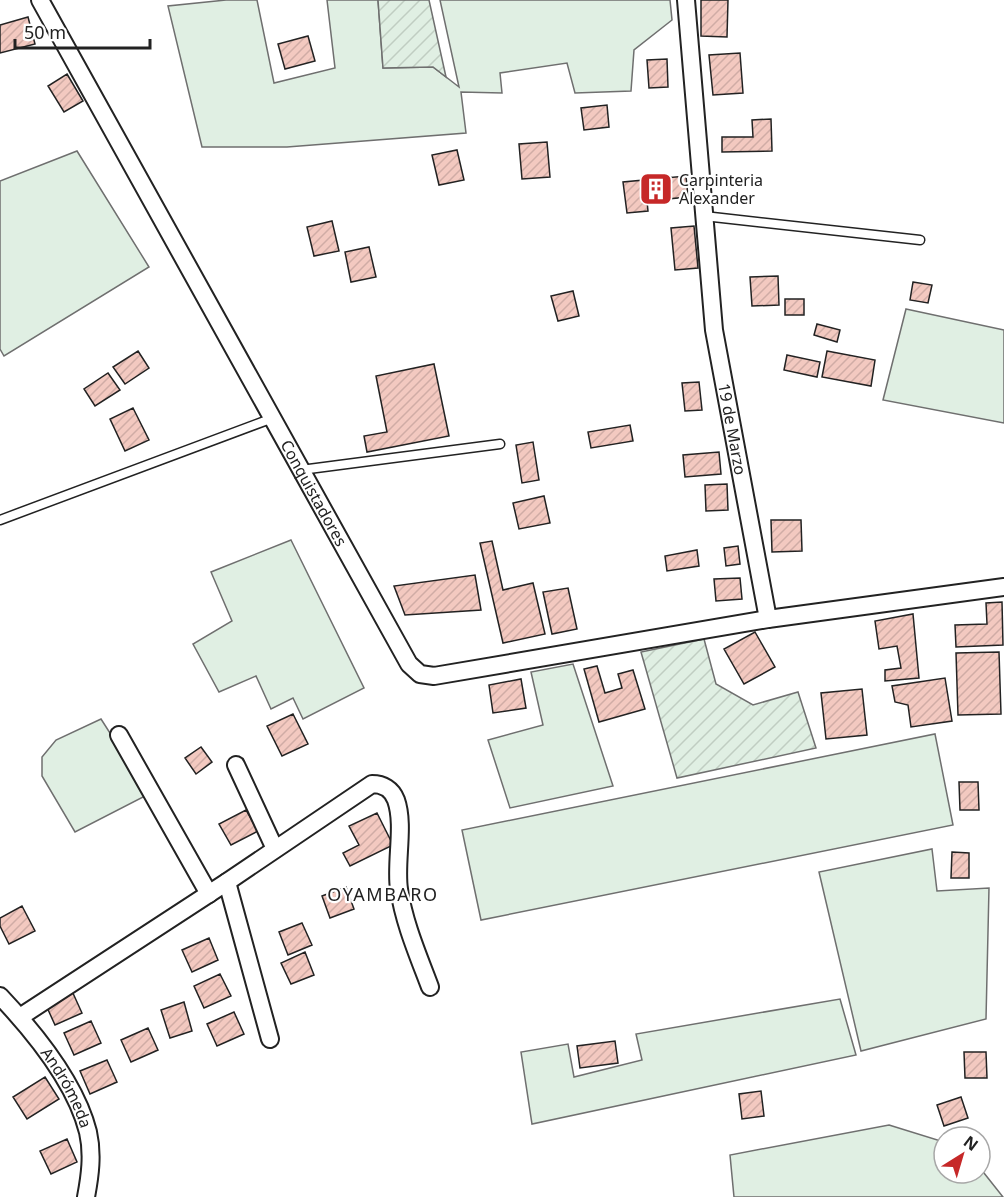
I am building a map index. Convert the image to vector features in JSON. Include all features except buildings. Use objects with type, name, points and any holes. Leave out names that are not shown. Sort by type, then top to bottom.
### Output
[{"type":"street","name":"Conquistadores","points":[[40,0],[409,664],[420,674],[434,676],[768,619]]},
{"type":"street","name":"19 de Marzo","points":[[686,0],[714,330],[768,619]]},
{"type":"street","points":[[768,619],[1004,587]]},
{"type":"street","points":[[119,735],[209,894]]},
{"type":"street","points":[[236,765],[275,849]]},
{"type":"street","points":[[20,1017],[372,784],[379,784],[389,789],[397,801],[399,888],[409,929],[429,987]]},
{"type":"street","points":[[227,882],[270,1039]]},
{"type":"street","name":"Andrómeda","points":[[0,996],[20,1017],[74,1093],[88,1133],[91,1169],[86,1197]]},
{"type":"lane","points":[[704,216],[920,240]]},
{"type":"lane","points":[[0,520],[273,418]]},
{"type":"lane","points":[[301,470],[500,444]]},
{"type":"green space","points":[[226,0],[257,0],[274,83],[335,68],[327,0],[378,0],[383,68],[433,67],[459,87],[440,0],[670,0],[672,20],[634,50],[631,91],[575,93],[567,63],[500,73],[502,93],[461,92],[466,133],[287,147],[202,147],[168,6]]},
{"type":"green space","points":[[378,0],[429,0],[446,77],[433,67],[383,68]]},
{"type":"green space","points":[[77,151],[149,267],[4,356],[0,349],[0,181]]},
{"type":"green space","points":[[906,309],[1004,330],[1004,423],[883,400]]},
{"type":"green space","points":[[291,540],[364,688],[303,719],[293,698],[271,709],[256,676],[219,692],[193,644],[232,621],[211,572]]},
{"type":"green space","points":[[704,639],[716,684],[753,705],[798,692],[816,748],[677,778],[641,652]]},
{"type":"green space","points":[[573,664],[613,786],[510,808],[488,740],[543,725],[531,672]]},
{"type":"green space","points":[[101,719],[149,794],[75,832],[42,776],[42,757],[56,740]]},
{"type":"green space","points":[[935,734],[953,825],[481,920],[462,830]]},
{"type":"green space","points":[[932,849],[937,891],[989,888],[986,1019],[861,1051],[819,872]]},
{"type":"green space","points":[[840,999],[856,1055],[532,1124],[521,1052],[568,1044],[574,1077],[642,1060],[636,1034]]},
{"type":"green space","points":[[889,1125],[932,1138],[932,1185],[992,1185],[992,1183],[1003,1197],[734,1197],[730,1155]]},
{"type":"place","name":"Carpinteria Alexander","points":[[656,189]]},
{"type":"district","name":"OYAMBARO","points":[[383,895]]}]
